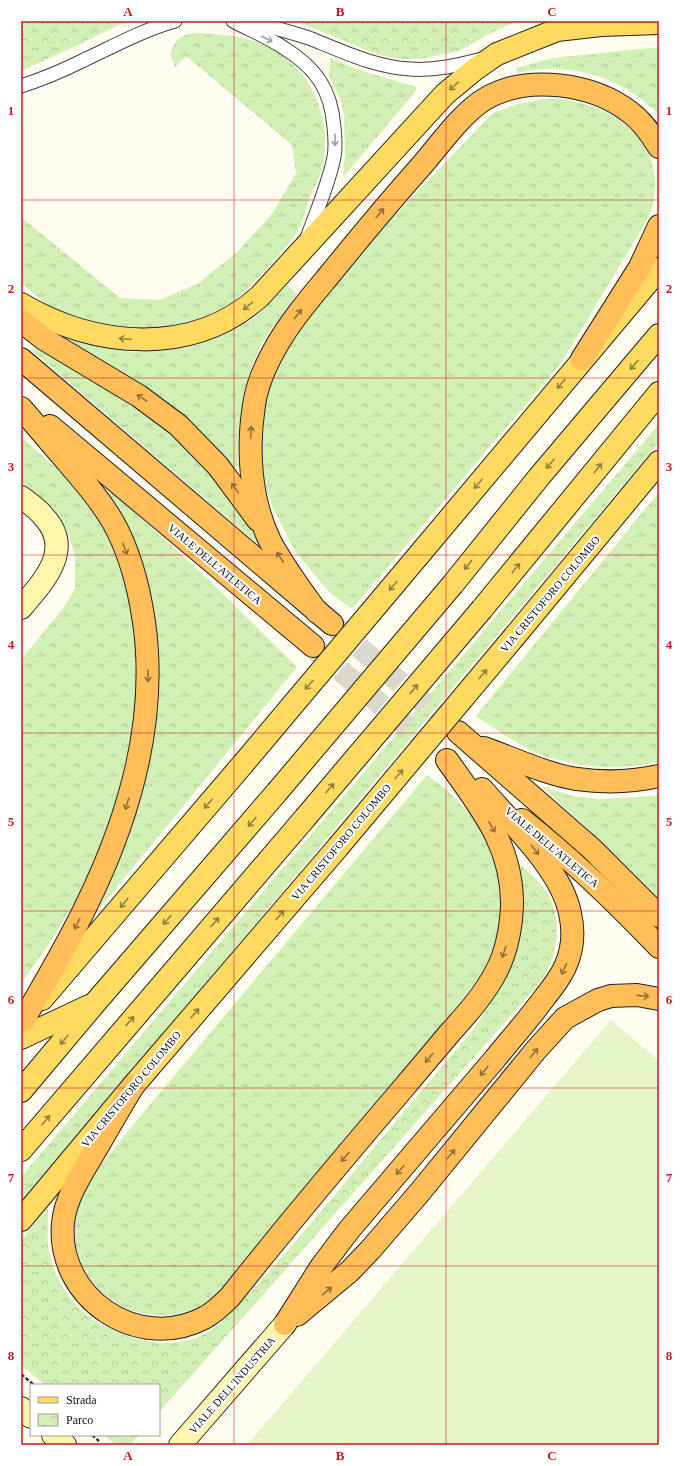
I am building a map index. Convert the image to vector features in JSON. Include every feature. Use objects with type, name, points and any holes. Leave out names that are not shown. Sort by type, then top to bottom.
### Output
[{"type":"highway","points":[[266,531],[256,496],[252,474],[251,456],[253,407],[259,381],[265,367],[281,338],[297,315],[376,217],[465,115],[484,100],[496,94],[518,88],[541,85],[578,88],[599,94],[612,100],[630,112],[645,126],[659,148]]},
{"type":"highway","points":[[582,360],[640,268],[659,226]]},
{"type":"highway","points":[[21,321],[44,339],[139,396],[178,425],[222,470],[266,531],[279,556],[325,618],[21,359]]},
{"type":"highway","name":"VIALE DELL'ATLETICA","points":[[21,402],[313,646]]},
{"type":"highway","points":[[21,408],[80,476],[108,514],[124,546],[142,606],[146,634],[148,667],[147,697],[140,749],[128,801],[117,835],[78,921],[22,1027]]},
{"type":"highway","name":"VIALE DELL'ATLETICA","points":[[659,776],[643,780],[615,782],[576,779],[547,771],[465,737],[592,849],[659,916]]},
{"type":"highway","name":"VIALE DELL'ATLETICA","points":[[133,1086],[82,1171],[64,1216],[63,1242],[70,1270],[84,1293],[94,1303],[121,1320],[134,1325],[147,1327],[171,1327],[203,1318],[220,1307],[230,1297],[363,1135],[465,1016],[491,981],[497,970],[506,945],[511,918],[512,904],[508,868],[503,851],[493,828],[443,757],[542,835],[575,864],[616,902],[659,947]]},
{"type":"highway","points":[[285,1324],[321,1267],[348,1230],[533,1014],[561,975],[569,958],[572,931],[570,913],[564,894],[555,878],[536,852],[482,789]]},
{"type":"highway","points":[[285,1324],[324,1294],[350,1271],[371,1249],[420,1192],[536,1050],[565,1018],[598,1000],[611,996],[638,995],[659,999]]},
{"type":"main road","points":[[21,304],[52,321],[114,338],[139,340],[163,339],[216,325],[240,312],[260,296],[303,247],[445,94],[474,70],[497,54],[557,30],[602,25],[659,23]]},
{"type":"main road","points":[[22,1027],[659,269]]},
{"type":"main road","points":[[21,1091],[453,584],[539,477],[659,335]]},
{"type":"main road","points":[[21,1150],[482,609],[659,393]]},
{"type":"main road","name":"VIA CRISTOFORO COLOMBO","points":[[21,1220],[133,1086],[338,847],[659,462]]},
{"type":"main road","points":[[21,497],[44,516],[54,531],[56,543],[56,556],[48,575],[21,608]]},
{"type":"main road","points":[[22,1027],[95,1003]]},
{"type":"main road","name":"VIALE DELL'INDUSTRIA","points":[[180,1445],[285,1324]]},
{"type":"main road","points":[[21,1408],[30,1416]]},
{"type":"main road","points":[[54,1436],[65,1445]]},
{"type":"lane","points":[[21,86],[67,68],[156,26],[175,21]]},
{"type":"lane","points":[[233,21],[284,48],[295,56],[317,76],[328,94],[333,115],[335,143],[334,156],[320,201],[303,247]]},
{"type":"lane","points":[[244,21],[282,29],[379,65],[397,68],[411,69],[452,66],[497,54]]},
{"type":"path","points":[[21,1374],[33,1384]]},
{"type":"path","points":[[93,1436],[99,1441]]},
{"type":"green space","points":[[21,21],[127,21],[21,71]]},
{"type":"green space","points":[[296,21],[518,21],[493,32],[459,51],[420,59],[398,59],[379,55]]},
{"type":"green space","points":[[197,33],[241,38],[266,46],[282,55],[296,67],[307,81],[316,97],[322,115],[325,132],[325,151],[321,173],[295,236],[258,279],[231,303],[206,316],[191,321],[160,328],[116,328],[83,321],[48,306],[21,283],[21,217],[120,298],[160,300],[199,283],[237,252],[271,215],[296,174],[292,145],[186,56],[175,67],[170,54],[174,44],[183,36]]},
{"type":"green space","points":[[659,47],[659,115],[629,90],[612,81],[594,75],[557,69],[518,73],[516,68],[553,58]]},
{"type":"green space","points":[[330,58],[356,69],[416,87],[416,91],[343,176],[345,153],[344,115],[341,101],[329,76]]},
{"type":"green space","points":[[542,99],[565,99],[593,107],[612,116],[628,127],[641,141],[650,157],[655,175],[654,195],[649,217],[561,363],[352,609],[329,592],[295,551],[274,510],[267,492],[262,467],[261,440],[266,395],[278,364],[299,330],[392,218],[493,113],[517,104]]},
{"type":"green space","points":[[287,285],[297,294],[263,342],[250,372],[242,403],[238,467],[232,469],[58,337],[129,352],[191,347],[215,339],[239,328],[258,315]]},
{"type":"green space","points":[[30,349],[45,349],[96,377],[188,445],[263,542],[259,545]]},
{"type":"green space","points":[[659,424],[659,442],[21,1203],[21,1177]]},
{"type":"green space","points":[[21,437],[67,478],[91,510],[106,534],[118,558],[130,594],[137,655],[137,690],[131,734],[117,801],[91,868],[74,903],[53,938],[21,984],[21,660],[64,607],[75,589],[75,556],[65,525],[53,508],[21,481]]},
{"type":"green space","points":[[106,492],[113,493],[209,580],[297,667],[99,909],[128,838],[148,766],[156,720],[158,665],[134,547]]},
{"type":"green space","points":[[659,492],[659,762],[634,766],[609,767],[584,765],[559,760],[541,755],[522,746],[476,716]]},
{"type":"green space","points":[[427,775],[448,791],[474,818],[490,843],[497,867],[501,913],[498,932],[482,974],[222,1289],[212,1299],[183,1313],[158,1316],[134,1311],[112,1300],[95,1284],[82,1264],[75,1239],[77,1212],[87,1183],[132,1126]]},
{"type":"green space","points":[[541,786],[572,796],[600,799],[655,796],[659,794],[659,899],[598,838]]},
{"type":"green space","points":[[516,861],[545,889],[552,901],[556,917],[556,943],[551,963],[544,977],[160,1411],[160,1384],[44,1384],[21,1365],[21,1241],[48,1207],[48,1243],[54,1268],[66,1292],[83,1311],[93,1319],[116,1332],[128,1336],[141,1340],[167,1343],[192,1339],[204,1334],[221,1322],[260,1282],[302,1234],[480,1020],[498,987],[516,938],[522,916],[523,903],[520,876]]},
{"type":"green space","points":[[611,1020],[659,1061],[659,1445],[247,1445]]},
{"type":"green space","points":[[105,1436],[138,1436],[130,1445],[116,1445]]},
{"type":"tunnel","points":[[334,626],[458,732]]},
{"type":"tunnel","points":[[315,649],[439,754]]}]
